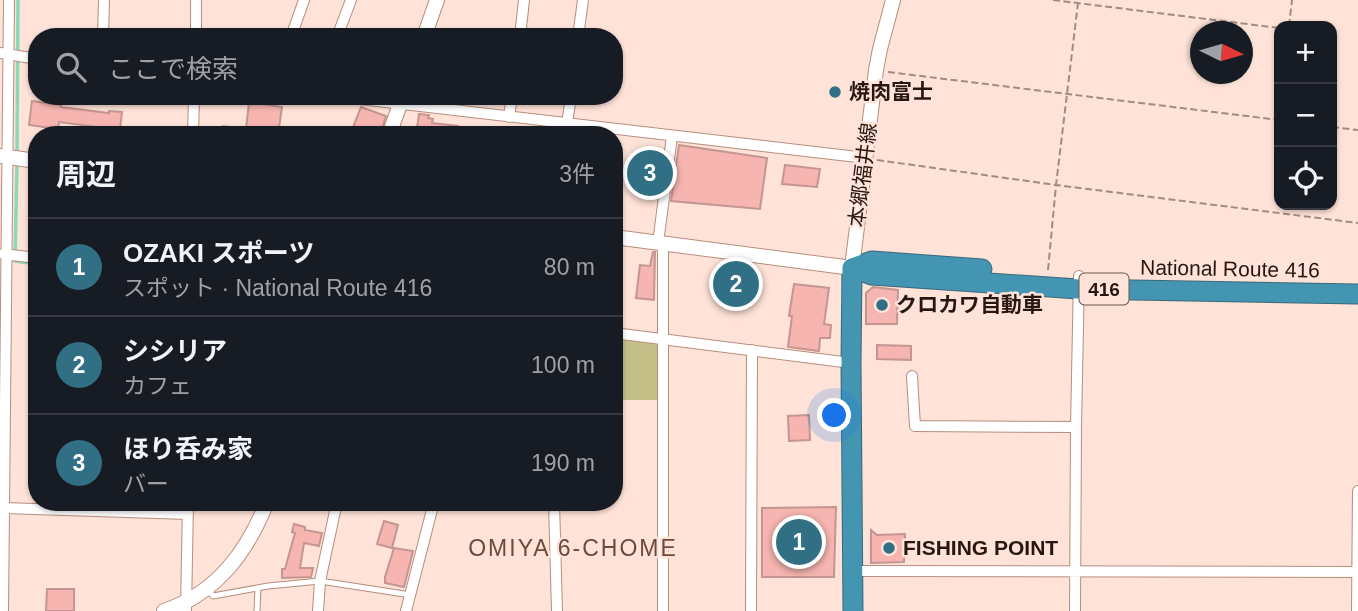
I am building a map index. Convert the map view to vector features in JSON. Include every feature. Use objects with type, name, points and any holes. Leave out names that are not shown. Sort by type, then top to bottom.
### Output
[{"type":"highway","name":"National Route 416","points":[[852,268],[872,261],[1047,274],[1079,282],[1358,281]]},
{"type":"highway","name":"National Route 416","points":[[852,268],[872,275],[1358,294]]},
{"type":"highway","points":[[852,268],[850,363],[853,611]]},
{"type":"street","points":[[3,611],[4,54],[9,0]]},
{"type":"street","points":[[103,28],[104,0]]},
{"type":"street","points":[[196,0],[196,28]]},
{"type":"street","points":[[293,28],[304,0]]},
{"type":"street","points":[[340,28],[351,0]]},
{"type":"street","points":[[427,28],[438,0]]},
{"type":"street","points":[[521,28],[524,0]]},
{"type":"street","points":[[579,28],[583,0]]},
{"type":"street","name":"本郷福井線","points":[[852,268],[876,70],[893,0]]},
{"type":"street","points":[[4,54],[28,58]]},
{"type":"street","points":[[193,126],[194,105]]},
{"type":"street","points":[[391,126],[399,105]]},
{"type":"street","points":[[433,105],[584,126]]},
{"type":"street","points":[[509,117],[511,105]]},
{"type":"street","points":[[567,124],[570,105]]},
{"type":"street","points":[[623,130],[866,158]]},
{"type":"street","points":[[663,611],[661,244],[671,136]]},
{"type":"street","points":[[4,157],[28,160]]},
{"type":"street","points":[[623,238],[852,268]]},
{"type":"street","points":[[4,254],[28,257]]},
{"type":"street","points":[[1075,611],[1079,282]]},
{"type":"street","points":[[623,333],[850,363]]},
{"type":"street","points":[[751,611],[752,350]]},
{"type":"street","points":[[912,376],[915,426],[1076,427]]},
{"type":"street","points":[[1357,611],[1358,491]]},
{"type":"street","points":[[4,508],[28,508]]},
{"type":"street","points":[[186,606],[188,511]]},
{"type":"street","points":[[164,611],[186,606],[232,565],[264,511]]},
{"type":"street","points":[[318,611],[320,581],[335,511]]},
{"type":"street","points":[[406,611],[432,511]]},
{"type":"street","points":[[554,511],[557,611]]},
{"type":"street","points":[[853,570],[1357,572]]},
{"type":"lane","points":[[207,587],[213,596],[320,581],[411,595]]},
{"type":"lane","points":[[257,611],[258,588]]},
{"type":"path","points":[[1053,0],[1274,27]]},
{"type":"path","points":[[1290,21],[1292,0]]},
{"type":"path","points":[[1047,274],[1079,3]]},
{"type":"path","points":[[876,70],[1274,119]]},
{"type":"path","points":[[1337,128],[1358,130]]},
{"type":"path","points":[[866,158],[1358,223]]},
{"type":"shaded area","points":[[623,334],[663,339],[663,400],[623,400]]},
{"type":"building","points":[[32,105],[61,105],[109,113],[122,112],[120,126],[59,122],[58,126],[29,125]]},
{"type":"building","points":[[249,105],[282,107],[279,126],[246,126]]},
{"type":"building","points":[[361,107],[386,116],[383,126],[354,126]]},
{"type":"building","points":[[419,114],[429,115],[428,118],[433,119],[432,123],[458,126],[417,126]]},
{"type":"building","points":[[679,145],[767,158],[760,209],[671,201]]},
{"type":"building","points":[[785,165],[820,169],[817,187],[782,184]]},
{"type":"building","points":[[653,252],[654,300],[636,298],[640,265],[650,266]]},
{"type":"building","points":[[728,270],[744,271],[744,296],[728,295]]},
{"type":"building","points":[[794,284],[829,288],[824,324],[831,325],[830,338],[820,338],[819,351],[788,347]]},
{"type":"building","points":[[873,287],[898,290],[897,324],[866,324],[866,293]]},
{"type":"building","points":[[877,345],[911,346],[911,360],[877,359]]},
{"type":"building","points":[[809,415],[810,440],[789,441],[788,416]]},
{"type":"building","points":[[836,507],[834,577],[762,577],[762,508]]},
{"type":"building","points":[[384,521],[398,525],[392,548],[377,544]]},
{"type":"building","points":[[294,524],[305,527],[305,530],[322,533],[319,546],[304,543],[300,568],[313,568],[311,577],[282,578],[282,569],[285,569],[295,533],[292,532]]},
{"type":"building","points":[[871,530],[877,535],[905,534],[904,562],[871,563]]},
{"type":"building","points":[[394,548],[413,551],[404,587],[385,583]]},
{"type":"building","points":[[47,589],[74,589],[74,611],[46,611]]},
{"type":"waterway","points":[[17,155],[18,0]]},
{"type":"waterway","points":[[17,163],[15,261],[28,263]]},
{"type":"place","name":"焼肉富士","points":[[835,92]]},
{"type":"place","name":"ほり呑み家","points":[[650,173]]},
{"type":"place","name":"シシリア","points":[[736,284]]},
{"type":"place","name":"クロカワ自動車","points":[[882,305]]},
{"type":"place","name":"OZAKI スポーツ","points":[[799,542]]},
{"type":"place","name":"FISHING POINT","points":[[889,548]]},
{"type":"district","name":"OMIYA 6-CHOME","points":[[573,548]]}]
